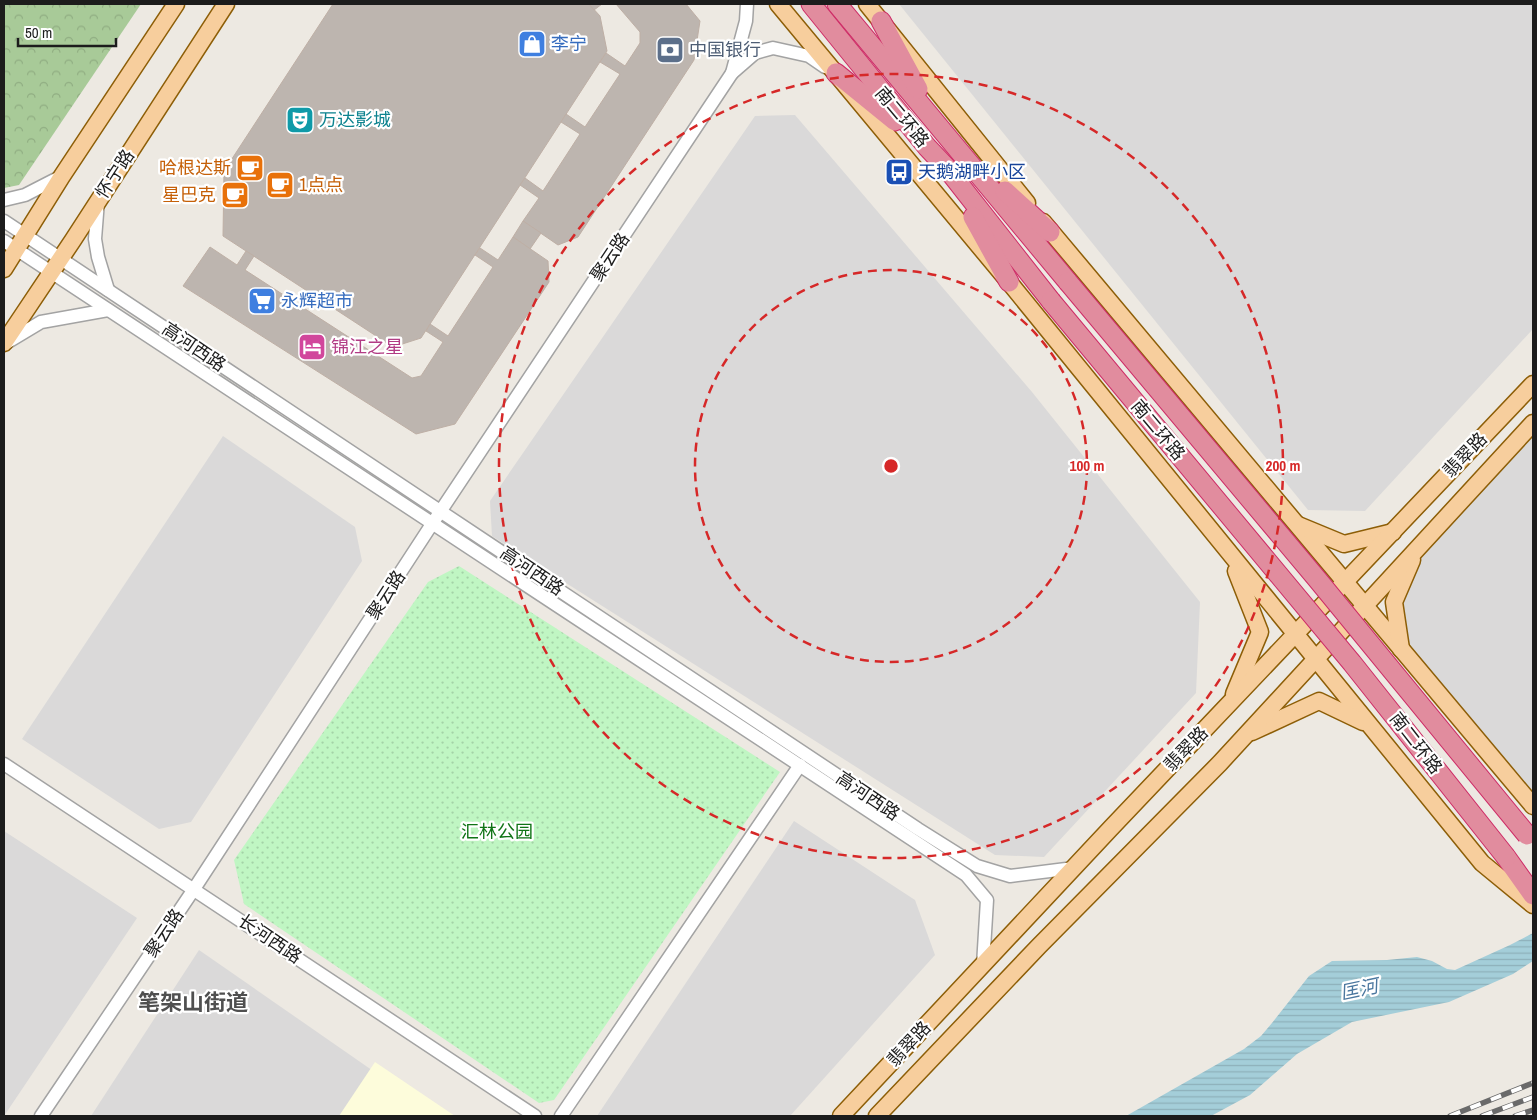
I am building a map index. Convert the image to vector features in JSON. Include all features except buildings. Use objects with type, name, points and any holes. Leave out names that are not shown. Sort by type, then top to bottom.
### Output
[{"type":"highway","name":"南二环路","points":[[811,4],[927,147],[945,166],[1051,301],[1352,663],[1506,857],[1533,895]]},
{"type":"highway","name":"南二环路","points":[[837,4],[1317,579],[1530,839]]},
{"type":"highway","points":[[881,21],[941,129]]},
{"type":"highway","points":[[836,74],[927,147]]},
{"type":"highway","points":[[954,144],[1050,232]]},
{"type":"highway","points":[[945,166],[1009,282]]},
{"type":"main road","points":[[4,269],[10,245],[25,235],[176,4]]},
{"type":"main road","name":"怀宁路","points":[[4,344],[226,4]]},
{"type":"main road","points":[[778,4],[1009,282],[1230,556],[1482,863],[1533,905]]},
{"type":"main road","points":[[867,4],[1050,232],[1533,806]]},
{"type":"main road","name":"翡翠路","points":[[841,1116],[1533,384]]},
{"type":"main road","name":"翡翠路","points":[[877,1116],[1039,946],[1245,735],[1533,423]]},
{"type":"main road","points":[[1296,524],[1344,544],[1393,532]]},
{"type":"main road","points":[[1401,649],[1394,602],[1416,549]]},
{"type":"main road","points":[[1230,556],[1260,632],[1230,703]]},
{"type":"main road","points":[[1245,735],[1319,701],[1369,724]]},
{"type":"street","points":[[732,74],[746,21],[747,4]]},
{"type":"street","points":[[732,74],[755,53],[773,48],[809,56],[836,74]]},
{"type":"street","name":"聚云路","points":[[41,1116],[194,888],[432,524],[732,74]]},
{"type":"street","points":[[4,200],[26,195],[62,176]]},
{"type":"street","points":[[98,200],[96,240],[98,257],[108,290]]},
{"type":"street","name":"高河西路","points":[[4,221],[976,866],[1010,876],[1074,868]]},
{"type":"street","name":"高河西路","points":[[10,245],[966,875],[987,900],[982,965]]},
{"type":"street","points":[[4,344],[41,322],[108,310]]},
{"type":"street","name":"长河西路","points":[[4,764],[194,888],[535,1116]]},
{"type":"street","points":[[561,1116],[800,765]]},
{"type":"shaded area","name":"天鹅湖畔小区","points":[[899,4],[1533,4],[1533,329],[1365,511],[1308,510]]},
{"type":"shaded area","points":[[795,115],[1032,392],[1200,602],[1196,693],[1044,857],[995,855],[492,536],[490,501],[755,116]]},
{"type":"shaded area","points":[[1533,423],[1533,806],[1401,649],[1394,602],[1417,549]]},
{"type":"shaded area","points":[[223,436],[355,527],[362,561],[191,822],[159,829],[22,739]]},
{"type":"shaded area","points":[[794,821],[915,900],[935,955],[790,1116],[597,1116]]},
{"type":"shaded area","points":[[4,831],[137,918],[4,1116]]},
{"type":"shaded area","points":[[199,950],[438,1116],[91,1116]]},
{"type":"shaded area","points":[[375,1062],[455,1116],[339,1116]]},
{"type":"green space","points":[[4,4],[141,4],[19,185],[4,188]]},
{"type":"green space","name":"汇林公园","points":[[459,566],[780,772],[554,1100],[539,1103],[244,904],[234,860],[428,582]]},
{"type":"water","name":"匡河","points":[[1533,933],[1533,961],[1513,974],[1449,1002],[1352,1022],[1297,1054],[1250,1095],[1211,1116],[1126,1116],[1244,1049],[1261,1036],[1309,976],[1332,961],[1387,960],[1417,957],[1432,961],[1447,969],[1455,970]]},
{"type":"railway","points":[[1450,1116],[1533,1083]]},
{"type":"railway","points":[[1482,1116],[1533,1097]]},
{"type":"railway","points":[[1515,1116],[1533,1110]]},
{"type":"place","name":"李宁","points":[[532,44]]},
{"type":"place","name":"中国银行","points":[[670,50]]},
{"type":"place","name":"万达影城","points":[[300,120]]},
{"type":"place","name":"哈根达斯","points":[[250,168]]},
{"type":"place","name":"天鹅湖畔小区","points":[[899,172]]},
{"type":"place","name":"1点点","points":[[280,185]]},
{"type":"place","name":"星巴克","points":[[235,195]]},
{"type":"place","name":"永辉超市","points":[[262,301]]},
{"type":"place","name":"锦江之星","points":[[312,347]]},
{"type":"district","name":"笔架山街道","points":[[193,1002]]}]
